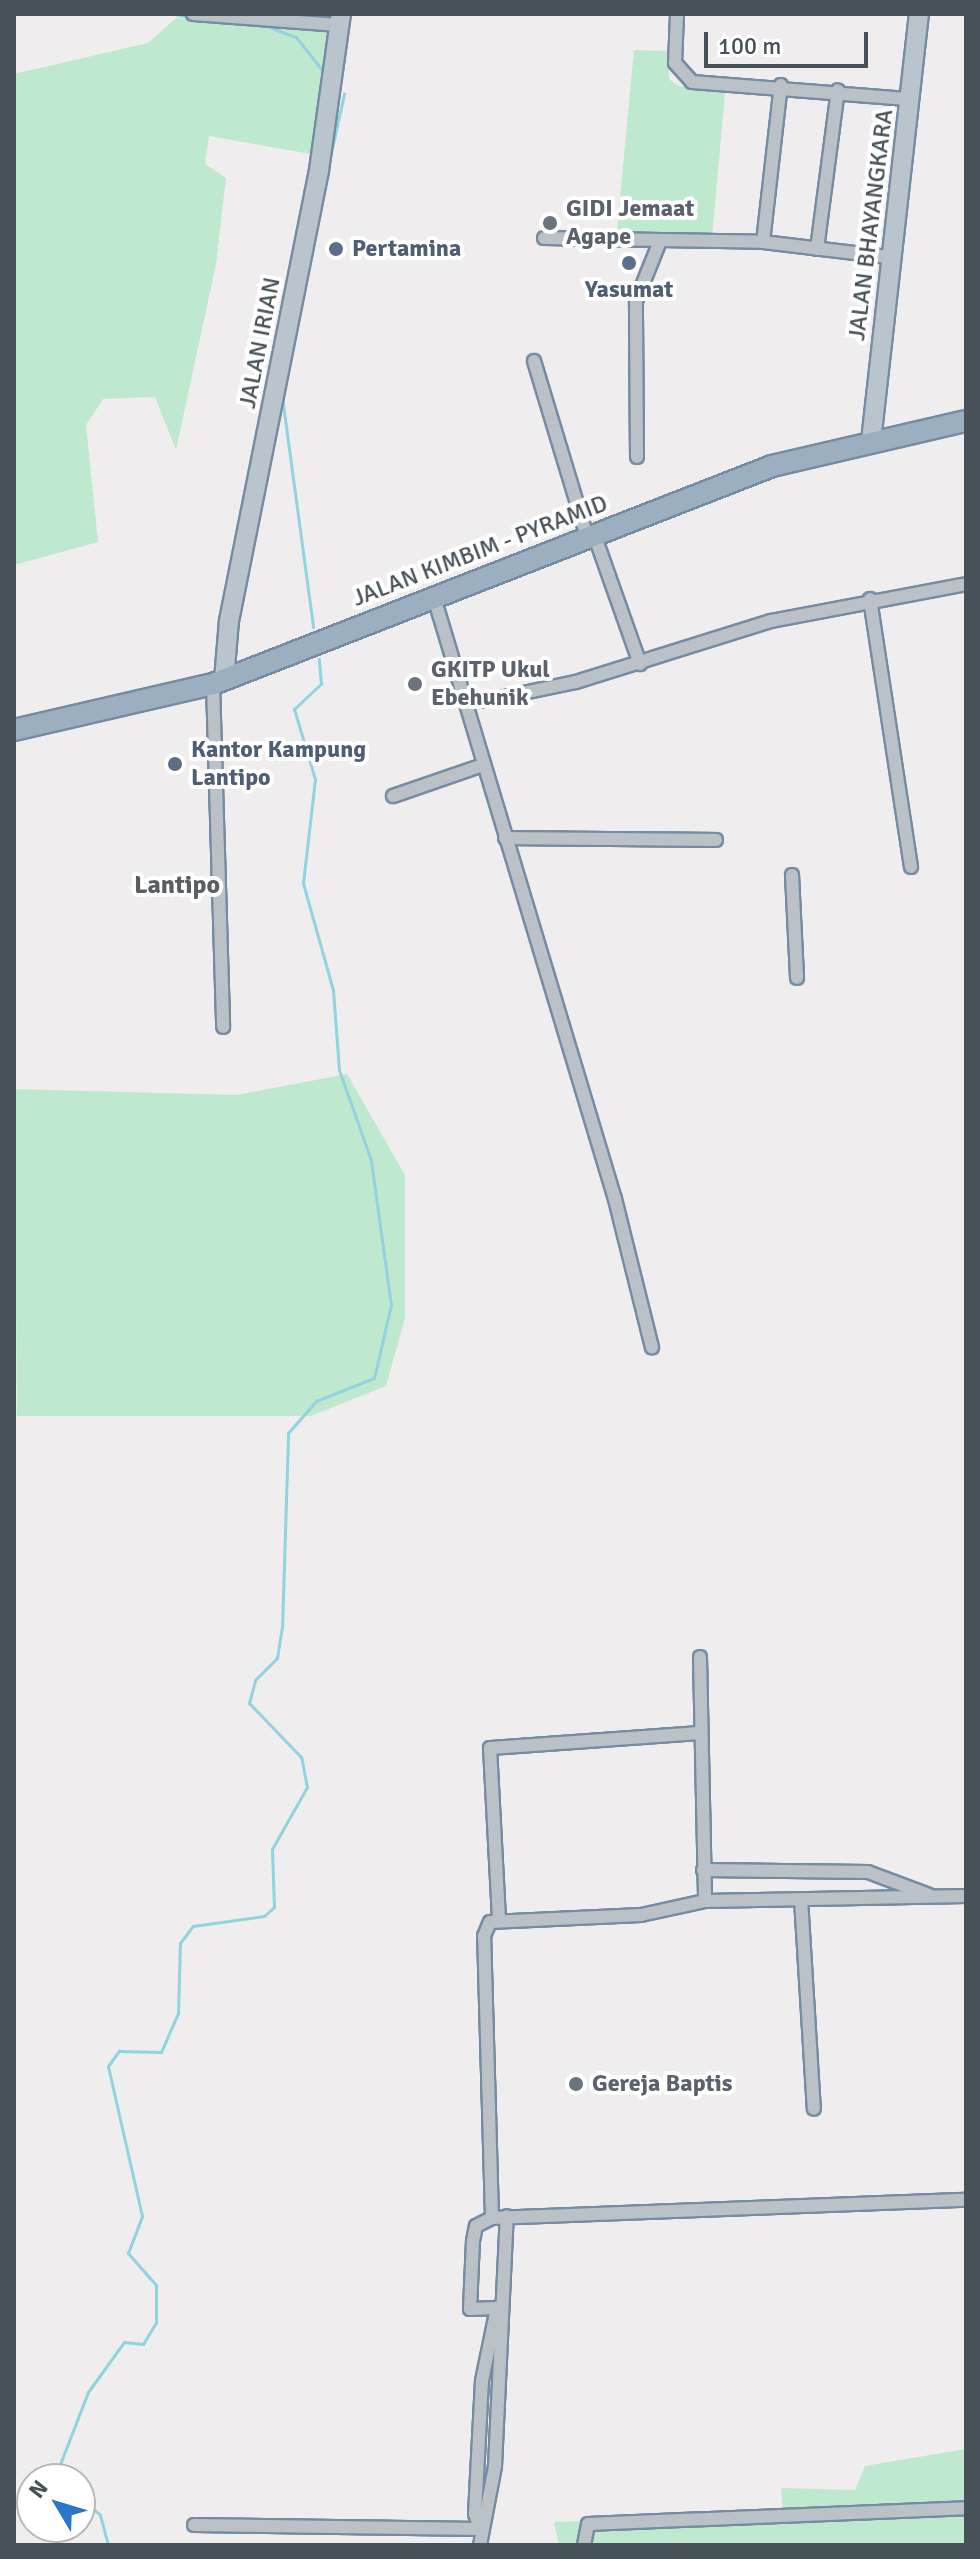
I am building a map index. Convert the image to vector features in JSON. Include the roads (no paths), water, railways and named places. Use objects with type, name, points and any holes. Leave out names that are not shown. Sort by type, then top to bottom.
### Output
[{"type":"highway","name":"JALAN KIMBIM - PYRAMID","points":[[14,730],[219,682],[433,594],[772,466],[966,421]]},
{"type":"main road","name":"JALAN BHAYANGKARA","points":[[871,441],[888,257],[919,14]]},
{"type":"main road","name":"JALAN IRIAN","points":[[219,682],[319,170],[340,20]]},
{"type":"street","points":[[193,14],[340,20]]},
{"type":"street","points":[[677,14],[675,63],[682,78],[910,99]]},
{"type":"street","points":[[763,242],[781,85]]},
{"type":"street","points":[[817,249],[838,90]]},
{"type":"street","points":[[544,238],[763,242],[888,257]]},
{"type":"street","points":[[637,457],[636,301],[660,241]]},
{"type":"street","points":[[534,361],[591,535],[640,664]]},
{"type":"street","points":[[485,701],[640,664],[870,599],[966,584]]},
{"type":"street","points":[[433,594],[652,1347]]},
{"type":"street","points":[[870,599],[911,867]]},
{"type":"street","points":[[219,682],[223,1027]]},
{"type":"street","points":[[393,796],[483,765]]},
{"type":"street","points":[[505,838],[716,840]]},
{"type":"street","points":[[792,875],[797,978]]},
{"type":"street","points":[[700,1657],[705,1901]]},
{"type":"street","points":[[492,2218],[484,1936],[499,1919],[490,1748],[700,1733]]},
{"type":"street","points":[[703,1870],[868,1872],[929,1895]]},
{"type":"street","points":[[499,1919],[641,1915],[705,1901],[966,1896]]},
{"type":"street","points":[[801,1899],[814,2109]]},
{"type":"street","points":[[480,2545],[480,2529],[475,2514],[482,2381],[497,2308],[470,2309],[476,2226],[492,2218],[507,2216],[966,2200]]},
{"type":"street","points":[[480,2529],[491,2509],[507,2216]]},
{"type":"street","points":[[584,2545],[588,2524],[966,2508]]},
{"type":"street","points":[[194,2525],[480,2529]]},
{"type":"waterway","points":[[175,14],[189,17]]},
{"type":"waterway","points":[[264,25],[296,37],[322,70]]},
{"type":"waterway","points":[[329,162],[344,94]]},
{"type":"waterway","points":[[282,397],[313,627]]},
{"type":"waterway","points":[[60,2463],[88,2392],[124,2342],[143,2344],[156,2322],[156,2285],[128,2253],[142,2216],[108,2066],[119,2051],[161,2052],[178,2013],[180,1943],[193,1926],[264,1916],[274,1907],[272,1849],[307,1787],[301,1757],[249,1703],[255,1680],[277,1658],[282,1628],[288,1433],[316,1401],[374,1378],[391,1305],[371,1160],[339,1070],[333,990],[303,883],[315,779],[294,709],[321,684],[319,659]]},
{"type":"waterway","points":[[96,2512],[100,2515],[108,2545]]},
{"type":"place","name":"GIDI Jemaat Agape","points":[[550,223]]},
{"type":"place","name":"Pertamina","points":[[336,249]]},
{"type":"place","name":"Yasumat","points":[[629,263]]},
{"type":"place","name":"GKITP Ukul Ebehunik","points":[[415,684]]},
{"type":"place","name":"Kantor Kampung Lantipo","points":[[175,764]]},
{"type":"place","name":"Gereja Baptis","points":[[576,2084]]},
{"type":"district","name":"Lantipo","points":[[177,886]]}]
